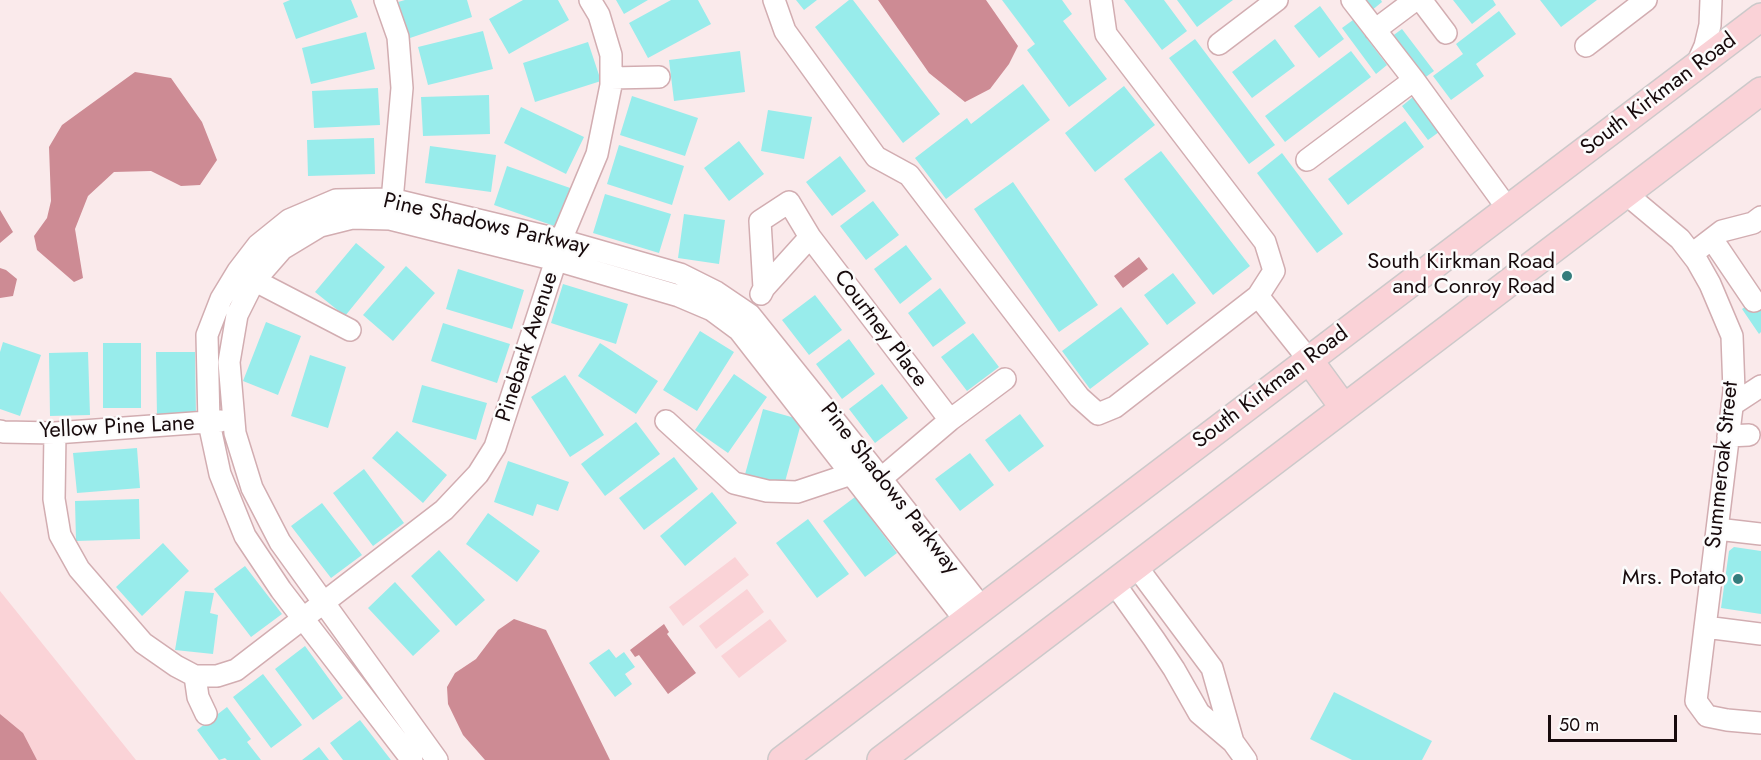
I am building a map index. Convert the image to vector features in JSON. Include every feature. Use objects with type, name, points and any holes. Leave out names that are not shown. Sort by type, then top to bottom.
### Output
[{"type":"main road","name":"South Kirkman Road","points":[[782,760],[1761,17]]},
{"type":"main road","points":[[880,760],[1761,91]]},
{"type":"main road","points":[[1309,360],[1344,408]]},
{"type":"street","points":[[385,0],[398,37],[402,88],[391,209]]},
{"type":"street","name":"Pinebark Avenue","points":[[195,676],[217,676],[236,670],[325,603],[444,510],[478,474],[495,447],[559,250],[597,154],[611,85],[611,55],[599,15],[590,0]]},
{"type":"street","points":[[774,0],[785,31],[876,157],[909,175],[1079,397],[1098,414],[1115,407],[1258,296],[1274,270],[1265,242],[1106,34],[1101,0]]},
{"type":"street","points":[[1220,44],[1277,0]]},
{"type":"street","points":[[1352,0],[1414,80],[1508,209]]},
{"type":"street","points":[[1375,30],[1415,0]]},
{"type":"street","points":[[1422,0],[1446,33]]},
{"type":"street","points":[[1586,46],[1646,0]]},
{"type":"street","points":[[1696,66],[1706,46],[1711,0]]},
{"type":"street","points":[[611,78],[659,77]]},
{"type":"street","points":[[1307,160],[1414,80]]},
{"type":"street","name":"Summeroak Street","points":[[1625,194],[1680,239],[1692,254],[1710,284],[1732,336],[1734,391],[1732,405],[1739,436],[1717,529],[1696,701],[1707,716],[1761,723]]},
{"type":"street","name":"Courtney Place","points":[[764,288],[760,221],[789,202],[810,237],[950,420]]},
{"type":"street","name":"Pine Shadows Parkway","points":[[412,760],[281,590],[245,536],[220,474],[209,423],[207,335],[221,299],[246,276],[282,249],[320,226],[391,209],[559,250],[744,323],[974,615]]},
{"type":"street","points":[[1692,254],[1722,231],[1754,223],[1761,217]]},
{"type":"street","points":[[744,323],[764,288],[810,237]]},
{"type":"street","points":[[1712,239],[1754,301]]},
{"type":"street","points":[[246,276],[350,330]]},
{"type":"street","name":"Pine Shadows Parkway","points":[[246,276],[229,362],[235,433],[252,488],[280,542],[437,760]]},
{"type":"street","points":[[1258,296],[1309,360]]},
{"type":"street","points":[[873,485],[950,420],[1005,379]]},
{"type":"street","points":[[1732,405],[1761,386]]},
{"type":"street","name":"Yellow Pine Lane","points":[[0,431],[55,433],[234,420]]},
{"type":"street","points":[[666,421],[734,483],[767,491],[797,492],[860,468]]},
{"type":"street","points":[[55,433],[54,499],[60,535],[80,569],[143,643],[195,676],[198,697],[206,714]]},
{"type":"street","points":[[1717,529],[1761,534]]},
{"type":"street","points":[[1136,566],[1212,668],[1233,742]]},
{"type":"street","points":[[1114,583],[1174,669],[1199,713],[1233,742],[1246,760]]},
{"type":"street","points":[[1705,627],[1761,634]]},
{"type":"shaded area","points":[[878,0],[986,0],[1018,46],[1009,64],[990,89],[965,102],[929,73]]},
{"type":"shaded area","points":[[135,72],[171,78],[202,122],[217,160],[200,185],[181,186],[151,171],[114,172],[88,196],[75,229],[83,278],[74,282],[37,250],[34,236],[47,218],[51,201],[49,147],[62,125]]},
{"type":"shaded area","points":[[0,210],[13,232],[0,243]]},
{"type":"shaded area","points":[[1139,257],[1148,269],[1123,288],[1114,276]]},
{"type":"shaded area","points":[[0,268],[17,279],[13,296],[0,298]]},
{"type":"shaded area","points":[[735,557],[749,575],[683,626],[669,607]]},
{"type":"shaded area","points":[[747,589],[764,612],[716,649],[699,626]]},
{"type":"shaded area","points":[[0,591],[136,760],[0,760]]},
{"type":"shaded area","points":[[514,619],[546,630],[610,760],[485,760],[463,735],[448,704],[447,687],[455,673],[476,659],[498,630]]},
{"type":"shaded area","points":[[770,619],[787,641],[739,678],[721,656]]},
{"type":"shaded area","points":[[664,624],[669,632],[667,634],[696,673],[668,694],[639,655],[635,657],[630,650]]},
{"type":"shaded area","points":[[0,714],[23,733],[37,760],[0,760]]},
{"type":"building","points":[[290,0],[351,0],[358,17],[296,39],[283,3]]},
{"type":"building","points":[[467,0],[472,17],[410,38],[398,2]]},
{"type":"building","points":[[523,0],[558,0],[569,20],[509,54],[489,19]]},
{"type":"building","points":[[616,0],[648,0],[624,14]]},
{"type":"building","points":[[671,0],[698,0],[711,24],[648,58],[629,23]]},
{"type":"building","points":[[796,0],[817,0],[804,10]]},
{"type":"building","points":[[849,0],[853,0],[940,114],[903,143],[815,27]]},
{"type":"building","points":[[1002,0],[1062,0],[1072,14],[1063,21],[1107,79],[1069,107],[1027,50],[1035,44]]},
{"type":"building","points":[[1124,0],[1164,0],[1187,31],[1162,50]]},
{"type":"building","points":[[1177,0],[1233,0],[1197,27]]},
{"type":"building","points":[[1362,0],[1381,0],[1382,2],[1371,11]]},
{"type":"building","points":[[1453,0],[1493,0],[1496,5],[1472,24]]},
{"type":"building","points":[[1540,0],[1597,0],[1561,27]]},
{"type":"building","points":[[1320,6],[1344,39],[1319,58],[1294,26]]},
{"type":"building","points":[[1499,11],[1516,34],[1476,64],[1484,76],[1451,100],[1433,76],[1463,54],[1456,44]]},
{"type":"building","points":[[1353,20],[1387,65],[1376,74],[1342,28]]},
{"type":"building","points":[[1402,29],[1434,71],[1423,79],[1391,37]]},
{"type":"building","points":[[483,31],[493,69],[428,85],[418,47]]},
{"type":"building","points":[[366,32],[375,69],[311,84],[302,48]]},
{"type":"building","points":[[1195,39],[1275,145],[1249,164],[1169,58]]},
{"type":"building","points":[[1275,39],[1295,66],[1252,98],[1232,72]]},
{"type":"building","points":[[588,42],[601,81],[535,102],[523,63]]},
{"type":"building","points":[[740,51],[745,92],[674,101],[669,60]]},
{"type":"building","points":[[1351,51],[1371,77],[1285,142],[1265,116]]},
{"type":"building","points":[[1023,84],[1050,120],[946,199],[915,158],[967,118],[971,124]]},
{"type":"building","points":[[1124,86],[1155,125],[1095,172],[1065,133]]},
{"type":"building","points":[[378,88],[380,125],[314,128],[312,91]]},
{"type":"building","points":[[489,95],[490,134],[423,136],[421,97]]},
{"type":"building","points":[[632,96],[698,118],[685,156],[620,135]]},
{"type":"building","points":[[1413,97],[1439,132],[1428,140],[1402,106]]},
{"type":"building","points":[[521,107],[584,137],[566,174],[504,143]]},
{"type":"building","points":[[768,110],[812,117],[804,159],[761,151]]},
{"type":"building","points":[[1405,121],[1424,147],[1348,205],[1328,179]]},
{"type":"building","points":[[374,138],[375,174],[308,176],[307,140]]},
{"type":"building","points":[[739,141],[764,174],[729,201],[704,168]]},
{"type":"building","points":[[619,145],[684,166],[672,205],[607,184]]},
{"type":"building","points":[[430,146],[496,155],[491,192],[425,183]]},
{"type":"building","points":[[1161,151],[1250,266],[1213,295],[1124,179]]},
{"type":"building","points":[[1282,153],[1343,234],[1317,253],[1257,173]]},
{"type":"building","points":[[840,156],[866,191],[832,216],[806,182]]},
{"type":"building","points":[[507,166],[573,189],[560,228],[494,205]]},
{"type":"building","points":[[1013,182],[1098,305],[1059,332],[974,209]]},
{"type":"building","points":[[605,194],[671,214],[659,253],[593,233]]},
{"type":"building","points":[[873,201],[899,235],[866,260],[840,226]]},
{"type":"building","points":[[684,214],[725,220],[719,264],[678,258]]},
{"type":"building","points":[[356,243],[385,267],[345,316],[315,292]]},
{"type":"building","points":[[906,245],[932,279],[900,304],[874,269]]},
{"type":"building","points":[[406,266],[435,293],[393,341],[363,315]]},
{"type":"building","points":[[458,269],[524,290],[512,329],[446,309]]},
{"type":"building","points":[[1173,273],[1196,303],[1167,325],[1144,295]]},
{"type":"building","points":[[563,284],[628,304],[616,344],[551,323]]},
{"type":"building","points":[[940,288],[966,323],[933,347],[908,313]]},
{"type":"building","points":[[815,295],[842,330],[809,355],[782,320]]},
{"type":"building","points":[[1761,296],[1761,332],[1759,334],[1742,309]]},
{"type":"building","points":[[1121,307],[1149,344],[1090,389],[1062,351]]},
{"type":"building","points":[[266,322],[301,336],[278,395],[243,381]]},
{"type":"building","points":[[443,323],[510,344],[497,383],[431,361]]},
{"type":"building","points":[[700,331],[734,352],[697,411],[663,390]]},
{"type":"building","points":[[973,333],[999,367],[967,391],[941,357]]},
{"type":"building","points":[[849,339],[875,374],[842,399],[816,364]]},
{"type":"building","points":[[3,342],[41,355],[20,416],[0,409],[0,352]]},
{"type":"building","points":[[103,343],[141,343],[141,408],[103,408]]},
{"type":"building","points":[[600,343],[658,381],[636,414],[578,376]]},
{"type":"building","points":[[88,352],[90,415],[50,416],[49,353]]},
{"type":"building","points":[[156,352],[195,352],[196,417],[157,417]]},
{"type":"building","points":[[310,355],[346,367],[328,428],[291,416]]},
{"type":"building","points":[[734,374],[767,397],[728,453],[695,430]]},
{"type":"building","points":[[565,375],[604,435],[570,457],[531,397]]},
{"type":"building","points":[[882,384],[908,418],[875,443],[849,409]]},
{"type":"building","points":[[422,385],[487,403],[476,440],[412,422]]},
{"type":"building","points":[[763,409],[802,420],[783,489],[744,478]]},
{"type":"building","points":[[1020,414],[1044,446],[1009,472],[985,440]]},
{"type":"building","points":[[636,422],[660,454],[605,496],[581,464]]},
{"type":"building","points":[[397,431],[447,475],[423,503],[372,458]]},
{"type":"building","points":[[137,448],[140,488],[77,493],[73,453]]},
{"type":"building","points":[[970,453],[994,485],[960,511],[935,479]]},
{"type":"building","points":[[674,457],[698,489],[644,530],[619,498]]},
{"type":"building","points":[[508,461],[569,482],[558,511],[537,504],[533,516],[494,502]]},
{"type":"building","points":[[364,469],[404,523],[373,546],[333,493]]},
{"type":"building","points":[[712,492],[737,523],[685,566],[660,536]]},
{"type":"building","points":[[855,497],[897,553],[865,577],[823,521]]},
{"type":"building","points":[[139,499],[140,539],[76,541],[75,501]]},
{"type":"building","points":[[322,503],[362,555],[331,578],[291,526]]},
{"type":"building","points":[[488,513],[540,551],[517,582],[466,544]]},
{"type":"building","points":[[808,519],[849,574],[817,598],[776,543]]},
{"type":"building","points":[[163,543],[189,571],[142,616],[116,587]]},
{"type":"building","name":"Mrs. Potato","points":[[1734,547],[1761,551],[1761,614],[1721,608],[1729,551]]},
{"type":"building","points":[[439,550],[485,600],[456,626],[411,576]]},
{"type":"building","points":[[245,566],[282,614],[251,637],[214,589]]},
{"type":"building","points":[[395,582],[440,631],[413,656],[368,608]]},
{"type":"building","points":[[185,591],[214,593],[210,613],[218,615],[213,654],[175,650]]},
{"type":"building","points":[[305,646],[343,698],[313,720],[275,669]]},
{"type":"building","points":[[609,649],[616,658],[624,652],[635,667],[625,674],[632,684],[615,697],[589,663]]},
{"type":"building","points":[[263,674],[302,725],[271,748],[233,697]]},
{"type":"building","points":[[1334,692],[1432,741],[1422,760],[1352,760],[1310,739]]},
{"type":"building","points":[[227,707],[251,739],[247,742],[261,760],[227,760],[225,758],[219,760],[197,730]]},
{"type":"building","points":[[360,720],[391,760],[343,760],[330,743]]},
{"type":"building","points":[[319,747],[329,760],[302,760]]},
{"type":"place","name":"South Kirkman Road and Conroy Road","points":[[1567,276]]},
{"type":"place","name":"Mrs. Potato","points":[[1738,579]]}]
